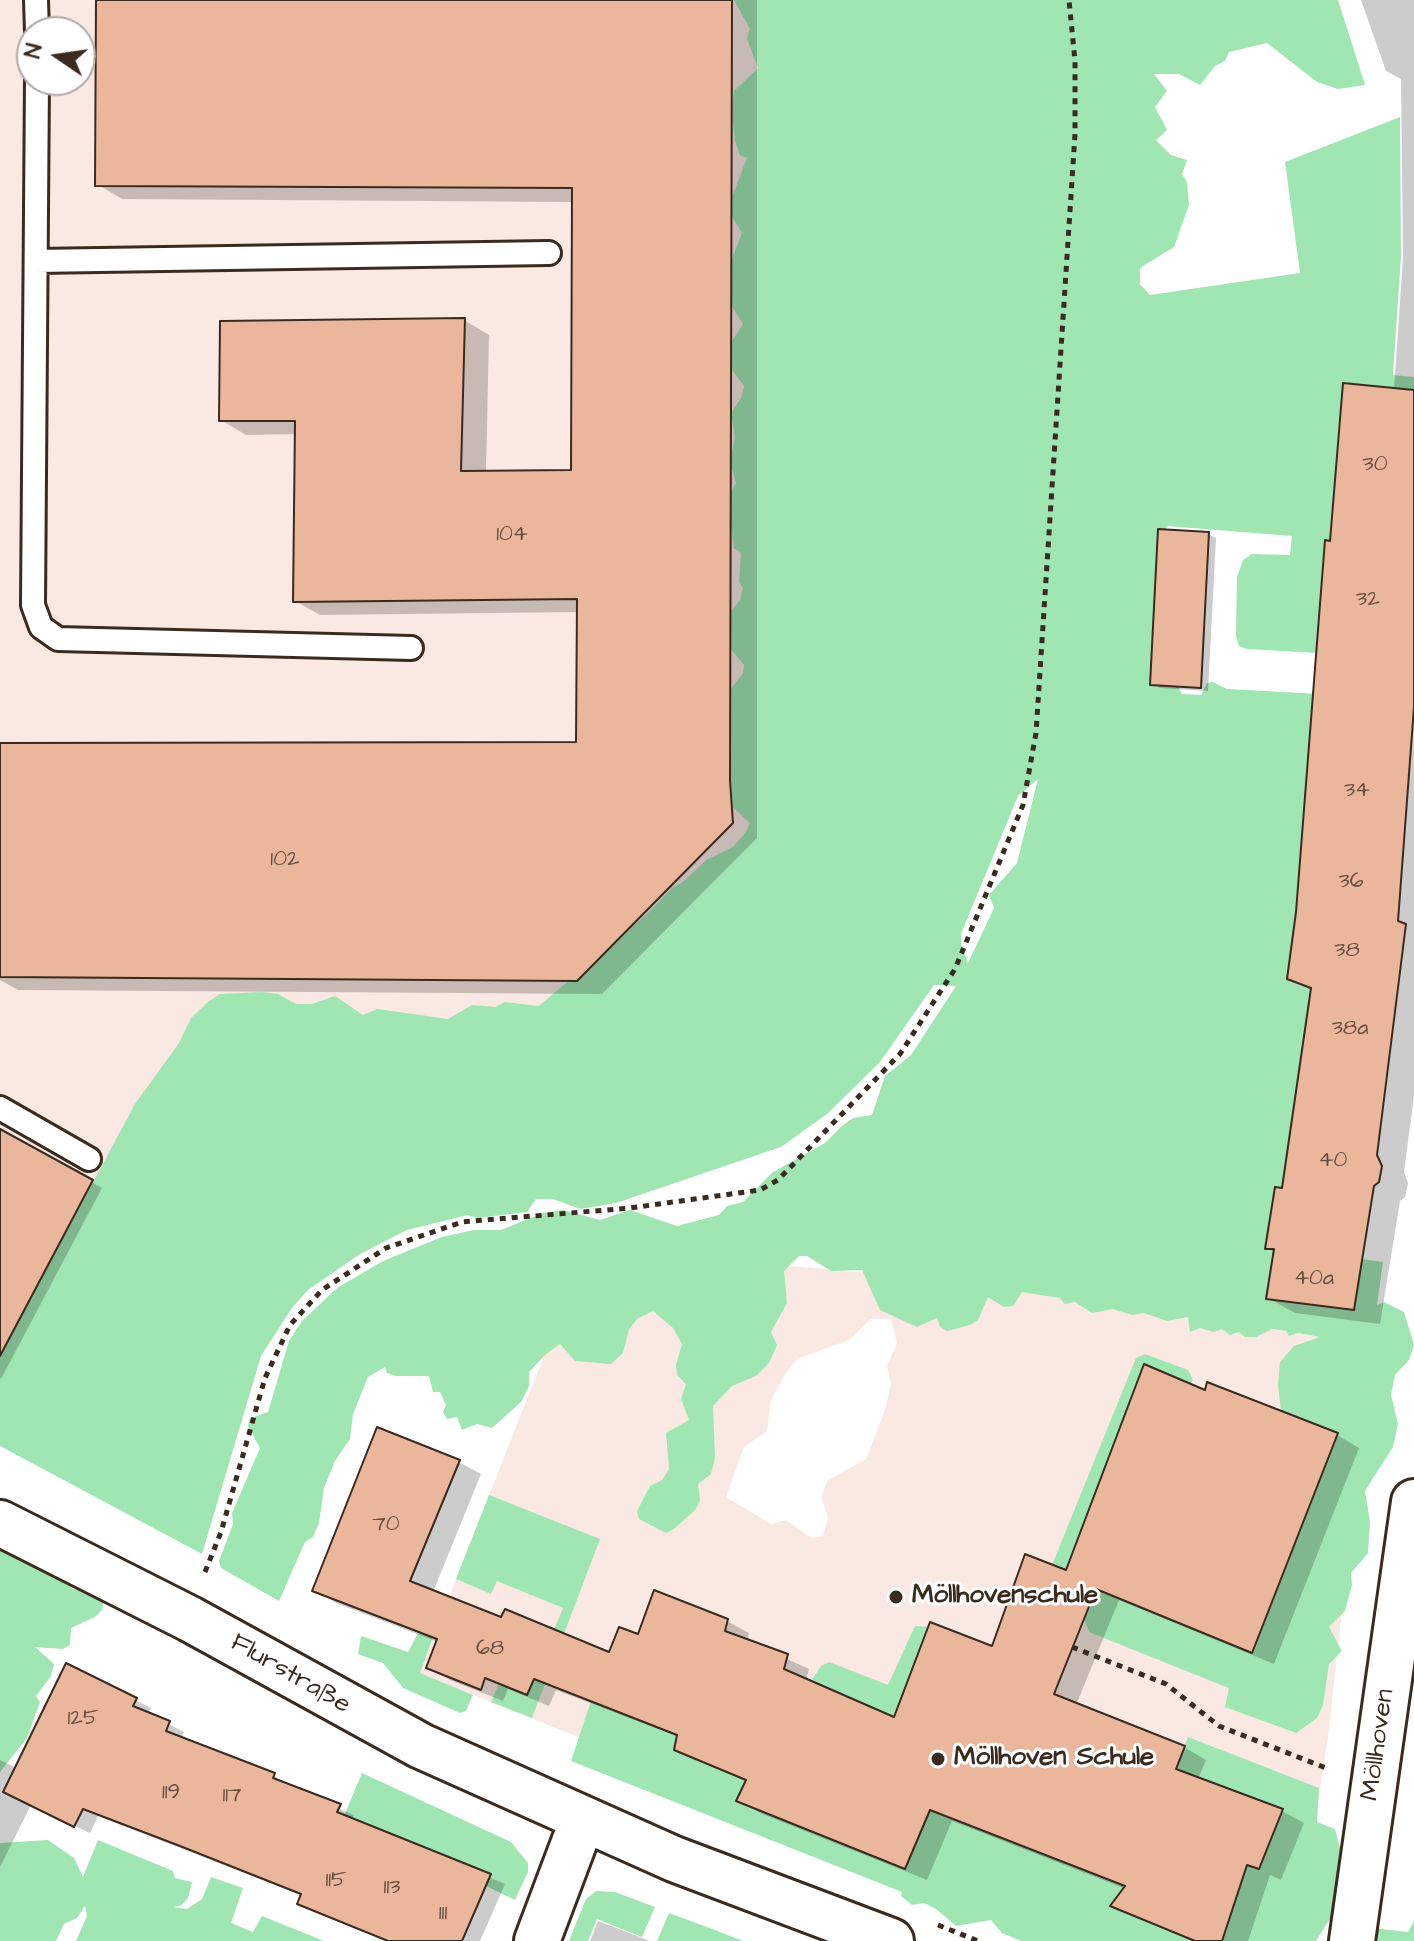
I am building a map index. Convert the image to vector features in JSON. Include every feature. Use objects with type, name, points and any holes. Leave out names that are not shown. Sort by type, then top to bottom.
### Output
[{"type":"street","name":"Möllhoven","points":[[1352,1941],[1414,1502]]},
{"type":"street","name":"Flurstraße","points":[[0,1523],[190,1619],[381,1727],[674,1859],[891,1941]]},
{"type":"street","points":[[537,1941],[583,1819]]},
{"type":"lane","points":[[37,96],[33,605],[41,627],[58,639],[411,648]]},
{"type":"lane","points":[[36,261],[549,253]]},
{"type":"lane","points":[[0,1108],[89,1159]]},
{"type":"path","points":[[190,1619],[221,1532],[265,1378],[290,1325],[322,1290],[386,1248],[462,1222],[652,1206],[760,1190],[778,1180],[900,1054],[955,969],[1023,805],[1036,733],[1075,134],[1075,61],[1069,0]]},
{"type":"path","points":[[1072,1647],[1166,1684],[1219,1726],[1373,1787]]},
{"type":"shaded area","points":[[0,0],[776,0],[764,819],[716,889],[0,1417]]},
{"type":"shaded area","name":"Möllhovenschule","points":[[749,1262],[944,1280],[1371,1344],[1328,1737],[1297,1941],[905,1869],[419,1673],[555,1328]],"holes":[[[871,1319],[891,1319],[897,1343],[887,1366],[891,1384],[885,1410],[866,1459],[828,1480],[821,1496],[828,1518],[823,1536],[812,1538],[786,1520],[771,1524],[726,1497],[744,1447],[767,1431],[770,1403],[797,1359],[849,1340]]]},
{"type":"green space","points":[[734,0],[1338,0],[1365,85],[1338,89],[1317,82],[1267,43],[1229,52],[1225,61],[1215,66],[1200,85],[1179,74],[1154,74],[1167,91],[1155,107],[1167,130],[1156,140],[1171,155],[1187,160],[1182,174],[1187,182],[1189,205],[1174,247],[1140,268],[1140,284],[1150,295],[1300,273],[1285,162],[1400,117],[1401,257],[1393,375],[1414,377],[1414,390],[1343,384],[1330,541],[1325,541],[1318,653],[1247,649],[1239,646],[1236,636],[1237,577],[1243,560],[1252,554],[1290,555],[1292,536],[1167,526],[1164,535],[1169,668],[1182,694],[1201,695],[1207,683],[1213,682],[1227,689],[1414,699],[1412,737],[1311,732],[1311,988],[1294,1169],[1265,1248],[1274,1249],[1266,1299],[1354,1310],[1361,1259],[1383,1262],[1377,1305],[1384,1302],[1404,1312],[1414,1345],[1409,1360],[1395,1375],[1391,1395],[1398,1424],[1393,1447],[1365,1491],[1370,1522],[1368,1553],[1351,1573],[1352,1585],[1345,1611],[1329,1627],[1342,1651],[1329,1664],[1323,1705],[1317,1718],[1296,1733],[1225,1707],[1229,1688],[1089,1632],[1084,1618],[1098,1581],[1122,1600],[1252,1653],[1281,1411],[1278,1385],[1280,1362],[1294,1346],[1320,1337],[1298,1333],[1289,1336],[1286,1331],[1272,1329],[1256,1337],[1245,1337],[1239,1332],[1230,1335],[1222,1329],[1214,1332],[1200,1328],[1190,1332],[1188,1317],[1167,1321],[1144,1313],[1132,1315],[1113,1309],[1092,1313],[1075,1302],[1065,1304],[1060,1298],[1022,1292],[1013,1306],[1004,1307],[988,1297],[978,1320],[970,1325],[947,1331],[940,1327],[937,1318],[917,1327],[880,1310],[862,1270],[831,1271],[807,1256],[799,1256],[784,1271],[787,1303],[771,1332],[777,1345],[769,1363],[756,1376],[732,1386],[713,1406],[715,1457],[711,1474],[698,1484],[700,1500],[696,1509],[674,1529],[666,1533],[639,1519],[637,1511],[650,1486],[662,1480],[669,1469],[666,1433],[689,1420],[681,1399],[686,1384],[677,1375],[676,1365],[682,1344],[673,1328],[653,1311],[638,1318],[629,1329],[623,1353],[611,1364],[575,1361],[560,1344],[546,1354],[529,1372],[529,1386],[521,1402],[492,1428],[477,1424],[462,1430],[457,1417],[447,1419],[443,1412],[446,1405],[440,1392],[433,1392],[429,1376],[396,1376],[387,1373],[385,1367],[368,1377],[353,1414],[350,1439],[335,1461],[324,1488],[319,1523],[313,1537],[305,1542],[279,1601],[221,1568],[219,1561],[233,1524],[232,1513],[260,1448],[248,1426],[250,1418],[268,1412],[289,1341],[302,1321],[337,1288],[383,1261],[442,1237],[474,1230],[501,1230],[543,1213],[563,1210],[600,1220],[630,1210],[677,1226],[719,1215],[727,1206],[743,1202],[773,1172],[825,1143],[853,1118],[872,1115],[885,1076],[911,1055],[956,986],[934,985],[880,1062],[827,1114],[781,1147],[616,1203],[580,1209],[553,1199],[536,1199],[527,1212],[477,1218],[468,1215],[407,1230],[360,1254],[308,1290],[292,1308],[261,1356],[202,1554],[0,1446],[0,1356],[135,1104],[179,1043],[191,1018],[208,1002],[220,994],[262,992],[278,994],[296,1004],[312,1004],[335,996],[363,1015],[377,1009],[448,1019],[472,1005],[495,1007],[505,1002],[539,1006],[647,914],[673,887],[683,882],[706,860],[733,847],[746,832],[750,823],[716,792],[726,695],[743,673],[744,665],[726,643],[729,614],[740,600],[743,588],[739,582],[741,553],[734,548],[730,520],[731,492],[736,483],[730,461],[735,438],[731,413],[741,398],[744,386],[727,363],[727,349],[743,324],[731,305],[728,269],[742,233],[731,215],[730,202],[747,158],[740,155],[735,141],[734,91],[758,68],[747,39],[750,29]],"holes":[[[1038,779],[1017,863],[989,895],[994,908],[968,963],[961,934],[1018,796]]]},
{"type":"green space","points":[[1145,1354],[1188,1370],[1193,1380],[1190,1384],[1144,1365],[1066,1570],[1052,1565],[1136,1358]]},
{"type":"green space","points":[[489,1495],[600,1539],[532,1718],[491,1702],[499,1683],[527,1694],[563,1608],[497,1581],[491,1594],[456,1579]]},
{"type":"green space","points":[[0,1543],[66,1573],[72,1589],[105,1591],[102,1610],[95,1617],[71,1628],[70,1645],[63,1649],[35,1647],[54,1664],[51,1676],[36,1696],[40,1702],[27,1738],[0,1772]]},
{"type":"green space","points":[[915,1626],[928,1627],[894,1717],[811,1681],[821,1666],[829,1662],[888,1685]]},
{"type":"green space","points":[[418,1633],[433,1637],[420,1673],[473,1695],[466,1711],[460,1713],[403,1688],[383,1663],[358,1654],[361,1636],[408,1652]]},
{"type":"green space","points":[[591,1701],[677,1735],[674,1750],[746,1780],[737,1801],[904,1869],[930,1810],[1125,1886],[1111,1906],[1195,1941],[1021,1941],[1002,1933],[991,1920],[956,1926],[924,1903],[912,1905],[901,1896],[902,1892],[571,1761]]},
{"type":"green space","points":[[1188,1737],[1319,1788],[1317,1822],[1335,1829],[1340,1848],[1335,1911],[1316,1941],[1222,1941],[1247,1865],[1282,1809],[1176,1769]]},
{"type":"green space","points":[[362,1773],[511,1842],[528,1863],[528,1872],[515,1900],[486,1886],[491,1874],[344,1816]]},
{"type":"green space","points":[[48,1840],[74,1858],[83,1877],[98,1840],[173,1871],[175,1878],[192,1882],[188,1898],[182,1905],[174,1907],[187,1909],[202,1899],[211,1877],[243,1888],[231,1923],[253,1932],[262,1916],[324,1941],[76,1941],[87,1916],[85,1906],[77,1918],[64,1924],[56,1941],[0,1941],[0,1843]]},
{"type":"green space","points":[[596,1891],[615,1892],[655,1907],[642,1937],[597,1919],[588,1941],[569,1941],[586,1899]]},
{"type":"green space","points":[[669,1913],[707,1927],[743,1941],[657,1941]]},
{"type":"green space","points":[[1414,1921],[1414,1941],[1363,1941],[1372,1928],[1408,1932]]},
{"type":"building","points":[[96,0],[732,0],[730,781],[733,823],[577,981],[0,977],[0,743],[576,742],[577,599],[293,602],[295,421],[219,421],[220,321],[465,318],[461,471],[571,470],[572,188],[95,186]]},
{"type":"building","points":[[1343,383],[1414,390],[1414,707],[1398,921],[1406,924],[1377,1155],[1382,1166],[1379,1182],[1374,1186],[1354,1310],[1266,1299],[1274,1249],[1265,1249],[1275,1187],[1282,1188],[1311,988],[1287,979],[1296,912],[1325,540],[1330,541]]},
{"type":"building","points":[[1158,529],[1209,532],[1201,688],[1150,685]]},
{"type":"building","points":[[0,1129],[93,1180],[0,1356]]},
{"type":"building","points":[[1144,1364],[1205,1390],[1207,1382],[1338,1433],[1252,1653],[1096,1589],[1054,1694],[1185,1746],[1176,1769],[1283,1809],[1259,1869],[1247,1865],[1222,1941],[1195,1941],[1110,1906],[1125,1886],[930,1810],[905,1869],[736,1801],[746,1780],[674,1750],[677,1735],[534,1679],[527,1695],[485,1678],[481,1690],[426,1668],[437,1639],[312,1591],[377,1427],[460,1460],[410,1581],[501,1617],[505,1609],[609,1652],[619,1627],[638,1634],[654,1590],[728,1619],[725,1631],[788,1654],[784,1669],[894,1717],[930,1622],[992,1646],[1025,1554],[1066,1570]]},
{"type":"building","points":[[66,1663],[137,1698],[133,1706],[170,1721],[166,1731],[275,1773],[273,1778],[341,1804],[337,1812],[491,1874],[462,1941],[388,1941],[297,1904],[301,1894],[180,1846],[83,1809],[74,1827],[3,1792]]},
{"type":"place","name":"Möllhovenschule","points":[[896,1597]]},
{"type":"place","name":"Möllhoven Schule","points":[[938,1759]]}]
